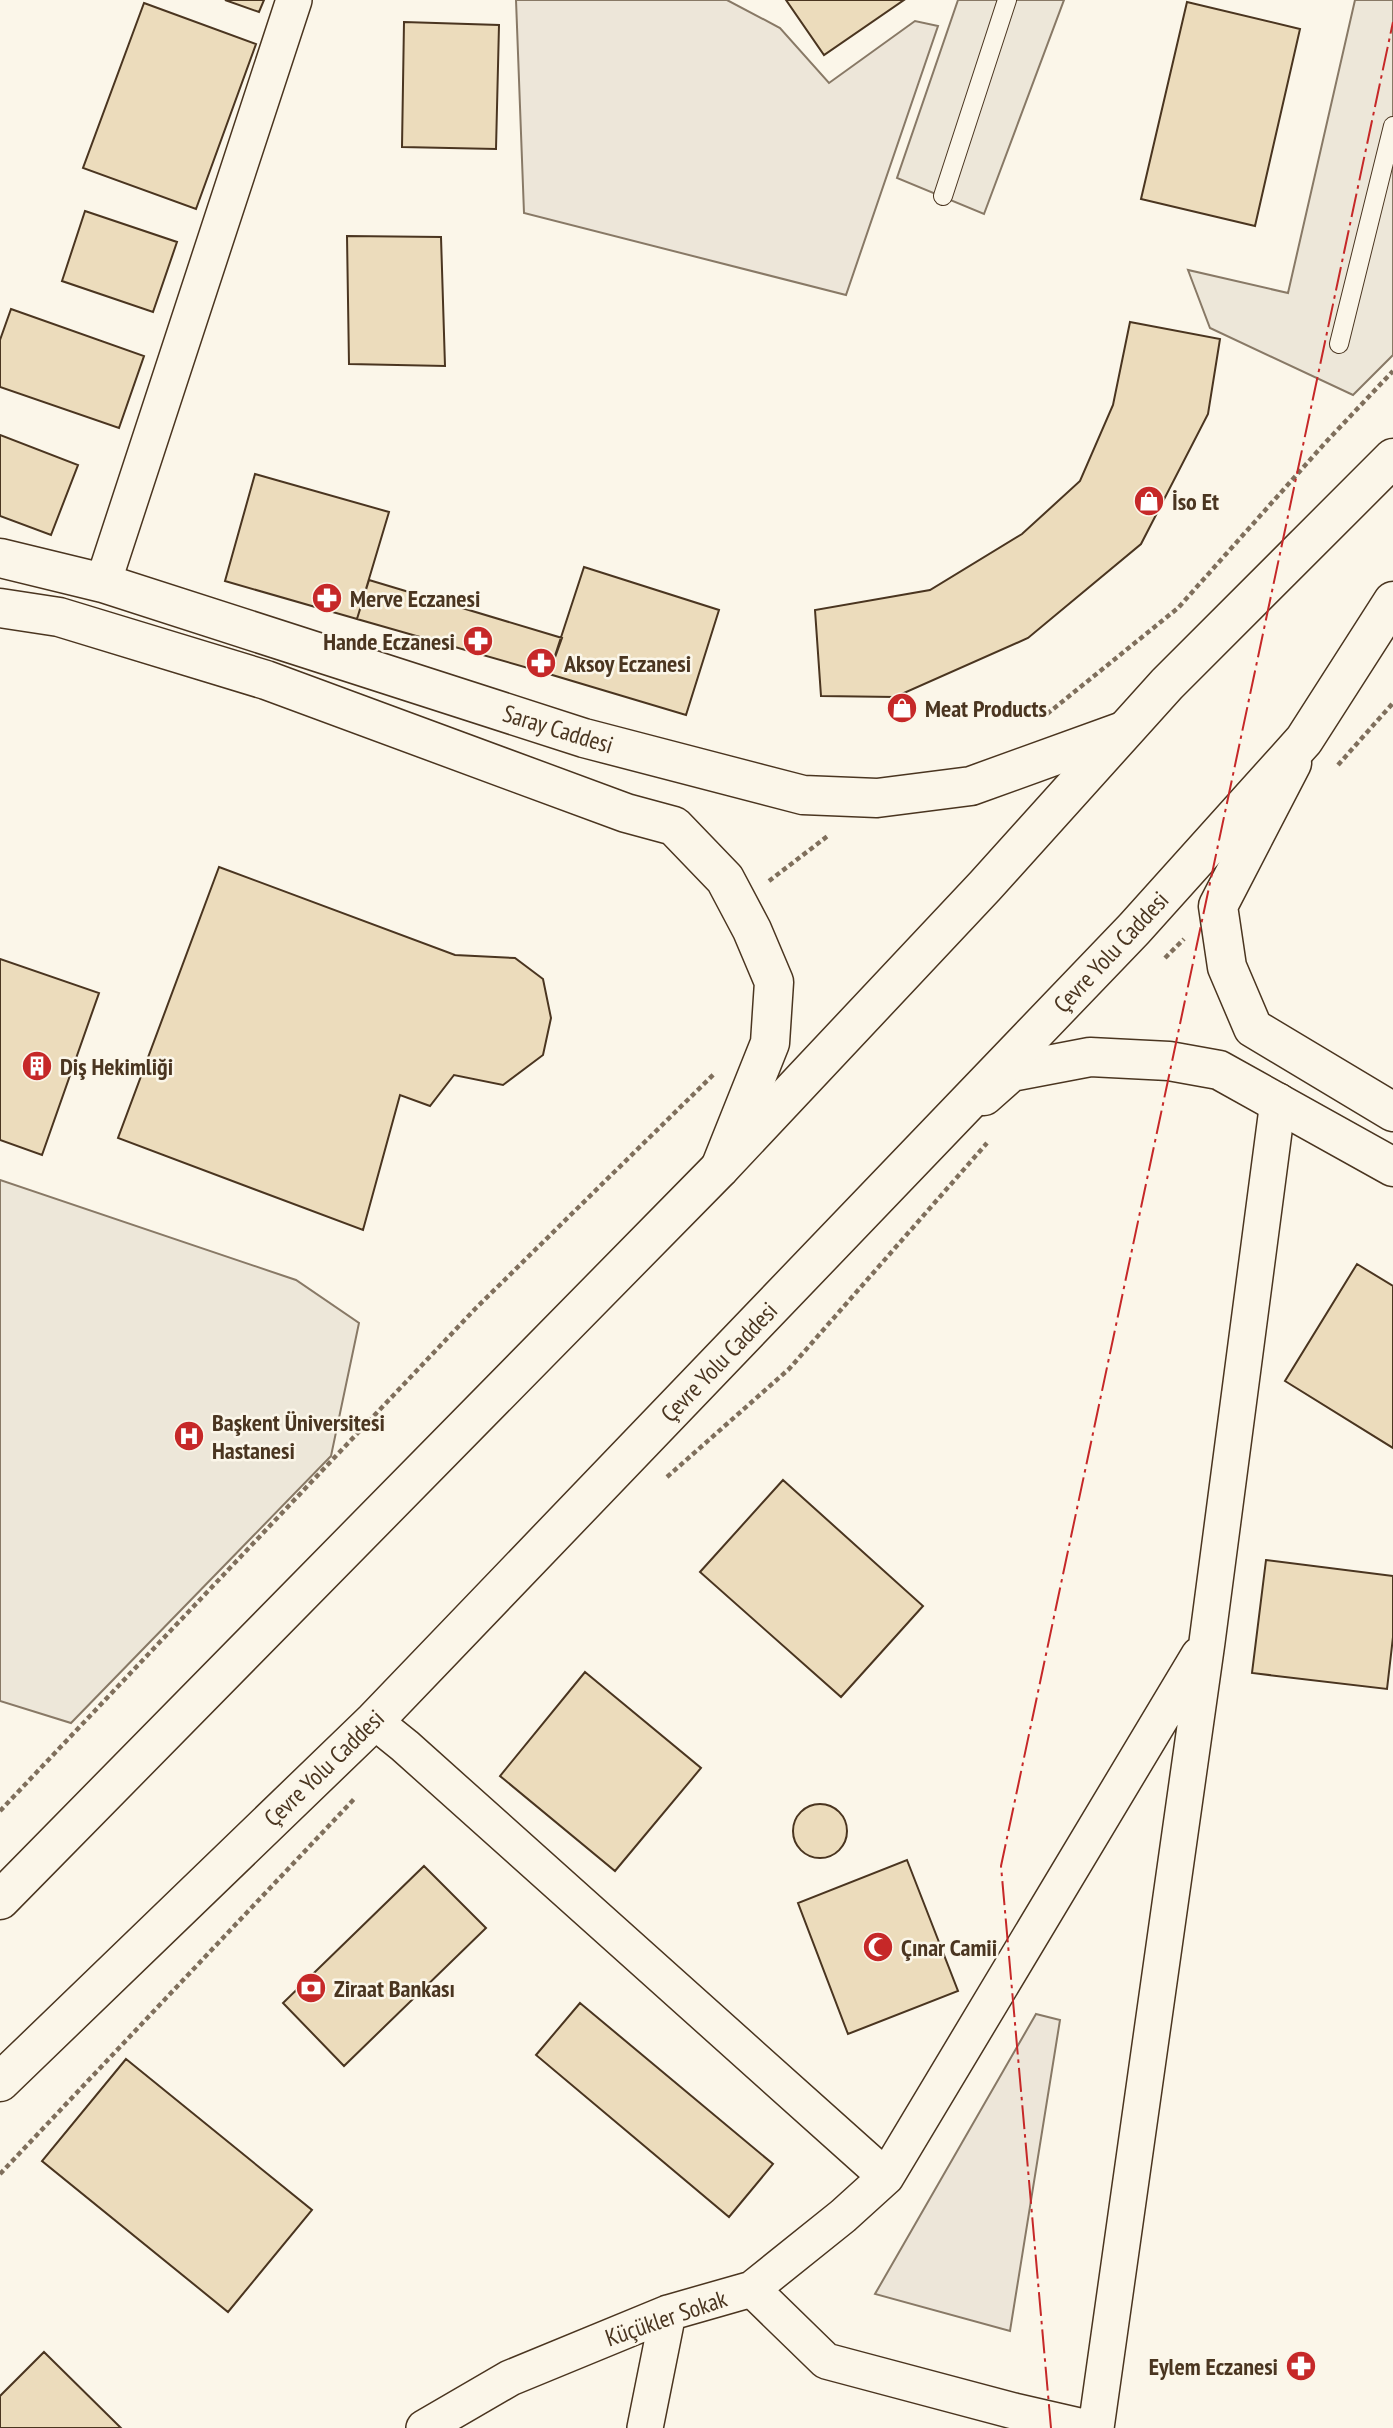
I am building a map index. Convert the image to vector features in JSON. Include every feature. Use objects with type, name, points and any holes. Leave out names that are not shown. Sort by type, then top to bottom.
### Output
[{"type":"main road","points":[[0,1900],[720,1168],[985,886],[1123,731],[1393,458]]},
{"type":"main road","name":"Saray Caddesi","points":[[0,558],[103,583],[584,738],[803,795],[877,799],[971,786],[1123,731]]},
{"type":"main road","name":"Çevre Yolu Caddesi","points":[[0,2082],[374,1721],[1134,929],[1304,740],[1393,601]]},
{"type":"main road","points":[[0,608],[60,617],[266,680],[626,813],[674,826],[725,878],[774,982],[770,1043],[720,1168]]},
{"type":"main road","points":[[1304,740],[1218,906],[1227,967],[1253,1028],[1393,1112]]},
{"type":"main road","points":[[926,1146],[1011,1072],[1090,1058],[1169,1061],[1219,1070],[1393,1167]]},
{"type":"street","points":[[103,583],[294,0]]},
{"type":"street","points":[[1096,2428],[1207,1642],[1278,1101]]},
{"type":"street","name":"Küçükler Sokak","points":[[424,2428],[510,2378],[668,2312],[752,2289],[844,2216],[886,2177],[1207,1642]]},
{"type":"street","points":[[374,1721],[886,2177]]},
{"type":"street","points":[[752,2289],[825,2361],[1014,2420],[1088,2428]]},
{"type":"street","points":[[645,2428],[668,2312]]},
{"type":"lane","points":[[943,196],[1007,0]]},
{"type":"lane","points":[[1339,344],[1393,125]]},
{"type":"path","points":[[1037,719],[1049,713],[1178,608],[1393,371]]},
{"type":"path","points":[[739,904],[877,799]]},
{"type":"path","points":[[0,1811],[475,1309],[718,1070]]},
{"type":"shaded area","points":[[516,0],[727,0],[780,28],[829,83],[915,21],[938,26],[846,295],[524,213]]},
{"type":"shaded area","points":[[958,0],[1064,0],[984,214],[897,178]]},
{"type":"shaded area","points":[[1355,0],[1393,0],[1393,355],[1353,395],[1210,328],[1188,270],[1288,293]]},
{"type":"shaded area","points":[[0,1180],[296,1280],[359,1323],[331,1456],[71,1723],[0,1701]]},
{"type":"shaded area","points":[[1036,2014],[1060,2020],[1010,2331],[875,2294]]},
{"type":"building","points":[[225,0],[264,0],[259,12]]},
{"type":"building","points":[[786,0],[904,0],[824,55]]},
{"type":"building","points":[[1187,2],[1300,29],[1255,226],[1141,199]]},
{"type":"building","points":[[144,3],[256,44],[196,209],[83,168]]},
{"type":"building","points":[[404,22],[499,25],[496,149],[402,147]]},
{"type":"building","points":[[85,211],[177,242],[153,312],[62,281]]},
{"type":"building","points":[[347,236],[441,237],[445,366],[349,364]]},
{"type":"building","points":[[11,309],[144,356],[119,428],[0,387],[0,340]]},
{"type":"building","points":[[1130,322],[1220,339],[1208,414],[1141,544],[1028,638],[895,697],[821,696],[815,610],[930,590],[1022,534],[1080,481],[1113,405]]},
{"type":"building","points":[[0,435],[78,465],[51,535],[0,516]]},
{"type":"building","points":[[255,474],[389,512],[357,619],[225,581]]},
{"type":"building","points":[[584,567],[719,610],[686,715],[549,674]]},
{"type":"building","points":[[369,580],[562,638],[549,674],[357,619]]},
{"type":"building","points":[[219,867],[455,955],[515,958],[543,979],[551,1018],[543,1055],[503,1085],[454,1075],[430,1106],[400,1095],[363,1230],[118,1138]]},
{"type":"building","name":"Diş Hekimliği","points":[[0,959],[99,993],[42,1155],[0,1140]]},
{"type":"building","points":[[1357,1264],[1393,1286],[1393,1448],[1285,1381]]},
{"type":"building","points":[[783,1480],[923,1606],[841,1697],[700,1572]]},
{"type":"building","points":[[1266,1560],[1393,1576],[1393,1637],[1387,1689],[1252,1673]]},
{"type":"building","points":[[585,1672],[701,1768],[615,1871],[500,1776]]},
{"type":"building","points":[[820,1804],[839,1812],[847,1831],[839,1850],[820,1858],[801,1850],[793,1831],[801,1812]]},
{"type":"building","name":"Çınar Camii","points":[[907,1860],[958,1991],[848,2034],[798,1903]]},
{"type":"building","points":[[424,1866],[486,1928],[344,2066],[283,2003]]},
{"type":"building","points":[[580,2003],[773,2164],[729,2217],[536,2055]]},
{"type":"building","points":[[126,2059],[312,2210],[228,2312],[42,2161]]},
{"type":"building","points":[[44,2352],[121,2428],[0,2428],[0,2396]]},
{"type":"power","points":[[1051,2428],[1001,1866],[1393,22]]},
{"type":"place","name":"İso Et","points":[[1149,501]]},
{"type":"place","name":"Merve Eczanesi","points":[[327,598]]},
{"type":"place","name":"Hande Eczanesi","points":[[478,641]]},
{"type":"place","name":"Aksoy Eczanesi","points":[[541,663]]},
{"type":"place","name":"Meat Products","points":[[902,708]]},
{"type":"place","name":"Diş Hekimliği","points":[[37,1066]]},
{"type":"place","name":"Başkent Üniversitesi Hastanesi","points":[[189,1436]]},
{"type":"place","name":"Çınar Camii","points":[[878,1947]]},
{"type":"place","name":"Ziraat Bankası","points":[[311,1988]]},
{"type":"place","name":"Eylem Eczanesi","points":[[1301,2366]]}]
